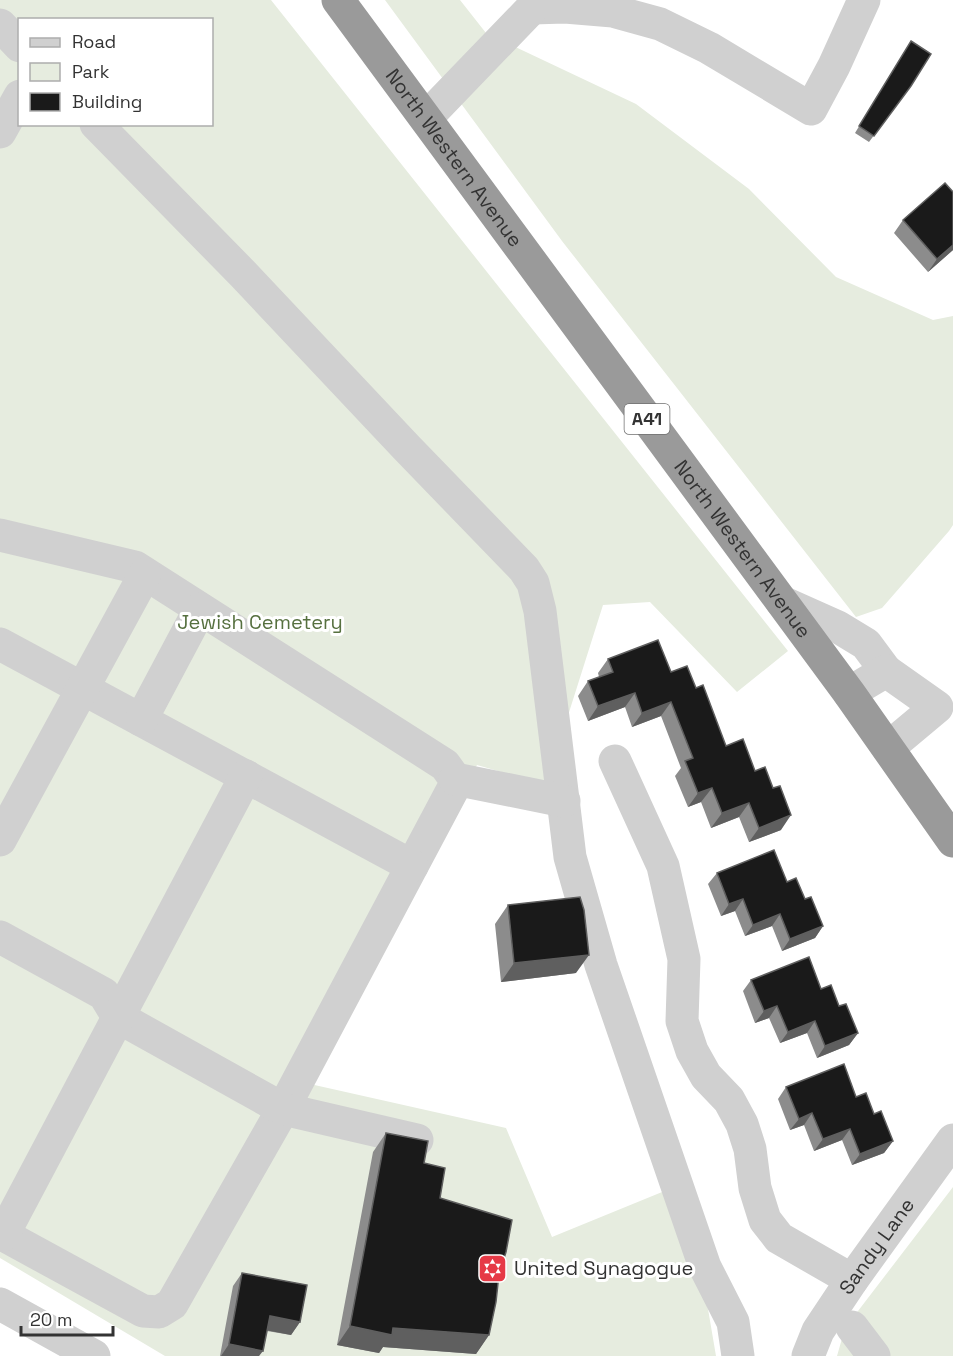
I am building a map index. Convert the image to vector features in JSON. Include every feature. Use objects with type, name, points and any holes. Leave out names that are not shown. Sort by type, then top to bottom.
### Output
[{"type":"highway","name":"North Western Avenue","points":[[338,0],[849,693],[953,841]]},
{"type":"street","points":[[426,118],[534,4],[613,11],[660,24],[709,48],[811,109],[834,66],[864,0]]},
{"type":"street","points":[[0,25],[18,44]]},
{"type":"street","points":[[0,132],[18,100]]},
{"type":"street","points":[[98,126],[243,274],[524,569],[533,583],[538,599],[570,857],[601,965],[705,1267],[733,1322],[738,1356]]},
{"type":"street","points":[[0,535],[135,567],[446,765],[455,779],[454,787],[283,1109],[172,1304],[159,1312],[142,1311],[1,1234],[246,776]]},
{"type":"street","points":[[0,840],[145,574]]},
{"type":"street","points":[[782,602],[838,627],[866,644],[886,670],[936,707],[888,748]]},
{"type":"street","points":[[141,720],[200,609]]},
{"type":"street","points":[[0,644],[412,866]]},
{"type":"street","points":[[849,693],[886,670]]},
{"type":"street","points":[[615,761],[663,866],[684,959],[682,1021],[692,1051],[706,1076],[729,1100],[742,1125],[750,1149],[755,1188],[765,1220],[779,1238],[852,1280]]},
{"type":"street","points":[[455,779],[564,801]]},
{"type":"street","points":[[0,937],[104,993],[118,1017],[283,1109],[417,1140]]},
{"type":"street","name":"Sandy Lane","points":[[808,1356],[818,1331],[852,1280],[953,1140]]},
{"type":"street","points":[[0,1304],[94,1356]]},
{"type":"street","points":[[852,1327],[874,1356]]},
{"type":"green space","name":"Jewish Cemetery","points":[[0,0],[271,0],[788,651],[737,692],[650,602],[603,605],[546,785],[477,765],[310,1084],[506,1128],[552,1237],[667,1190],[708,1309],[716,1356],[165,1356],[0,1258]]},
{"type":"green space","points":[[385,0],[460,0],[486,33],[636,104],[749,189],[836,277],[933,320],[953,316],[953,525],[882,608],[856,617],[562,241]]},
{"type":"green space","points":[[953,1187],[953,1356],[837,1356],[845,1328]]},
{"type":"building","points":[[911,41],[931,54],[911,86],[874,136],[859,126]]},
{"type":"building","points":[[945,183],[953,192],[953,245],[937,259],[903,220]]},
{"type":"building","points":[[658,640],[671,672],[687,666],[696,688],[703,685],[726,746],[743,739],[755,771],[765,767],[773,788],[780,786],[791,815],[759,828],[749,803],[722,813],[712,788],[698,793],[685,761],[693,758],[671,702],[642,713],[635,693],[598,706],[588,681],[613,672],[608,659]]},
{"type":"building","points":[[774,850],[787,882],[796,878],[805,899],[811,897],[823,926],[790,939],[780,914],[753,925],[743,899],[729,904],[717,873]]},
{"type":"building","points":[[580,897],[584,910],[589,955],[514,963],[508,905]]},
{"type":"building","points":[[809,957],[821,989],[831,985],[839,1006],[846,1004],[858,1033],[825,1046],[815,1021],[788,1032],[777,1006],[764,1011],[751,980]]},
{"type":"building","points":[[844,1064],[856,1097],[866,1093],[874,1114],[881,1111],[893,1141],[860,1154],[850,1129],[823,1139],[812,1113],[799,1119],[786,1087]]},
{"type":"building","points":[[386,1133],[428,1141],[424,1163],[445,1168],[440,1198],[512,1220],[499,1274],[489,1335],[393,1328],[392,1335],[350,1326]]},
{"type":"building","points":[[242,1273],[307,1285],[300,1322],[270,1316],[263,1351],[229,1344]]},
{"type":"place","name":"United Synagogue","points":[[493,1268]]}]
